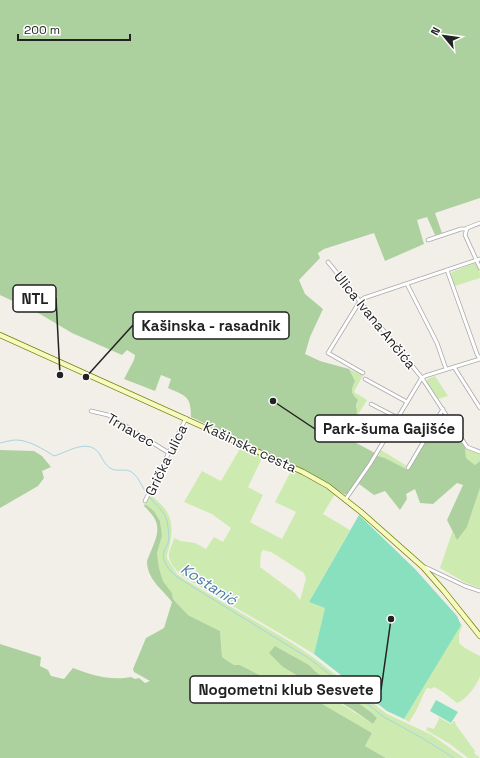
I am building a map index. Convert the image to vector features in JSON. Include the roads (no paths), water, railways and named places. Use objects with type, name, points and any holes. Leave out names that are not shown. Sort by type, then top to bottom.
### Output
[{"type":"main road","name":"Kašinska cesta","points":[[0,335],[186,418],[302,472],[328,486],[423,567]]},
{"type":"main road","points":[[423,567],[480,636]]},
{"type":"street","points":[[428,240],[461,228],[467,229],[480,223]]},
{"type":"street","points":[[467,229],[466,235],[478,260],[480,268]]},
{"type":"street","points":[[363,373],[328,353],[360,301],[364,298],[478,260]]},
{"type":"street","name":"Ulica Ivana Ančića","points":[[328,262],[422,378],[467,447],[480,452]]},
{"type":"street","points":[[345,500],[360,479],[422,378],[480,359],[447,270]]},
{"type":"street","points":[[406,284],[437,343],[446,369]]},
{"type":"street","points":[[454,367],[480,408]]},
{"type":"street","points":[[365,380],[407,402]]},
{"type":"street","points":[[371,404],[398,418]]},
{"type":"street","points":[[408,468],[443,409]]},
{"type":"street","name":"Trnavec","points":[[91,411],[108,415],[170,453]]},
{"type":"street","name":"Grička ulica","points":[[146,500],[186,418]]},
{"type":"street","name":"Kašinska cesta","points":[[423,567],[465,586],[480,591]]},
{"type":"waterway","name":"Kostanić","points":[[0,443],[21,440],[36,445],[54,456],[77,447],[89,447],[99,453],[108,467],[116,470],[127,470],[133,473],[147,494]]},
{"type":"waterway","name":"Kostanić","points":[[149,496],[166,517],[169,538],[163,555],[169,569],[177,577],[310,659],[384,717],[454,758]]},
{"type":"place","name":"NTL","points":[[60,375]]},
{"type":"place","name":"Kašinska - rasadnik","points":[[86,377]]},
{"type":"place","name":"Park-šuma Gajišće","points":[[273,401]]},
{"type":"place","name":"Nogometni klub Sesvete","points":[[391,619]]}]
